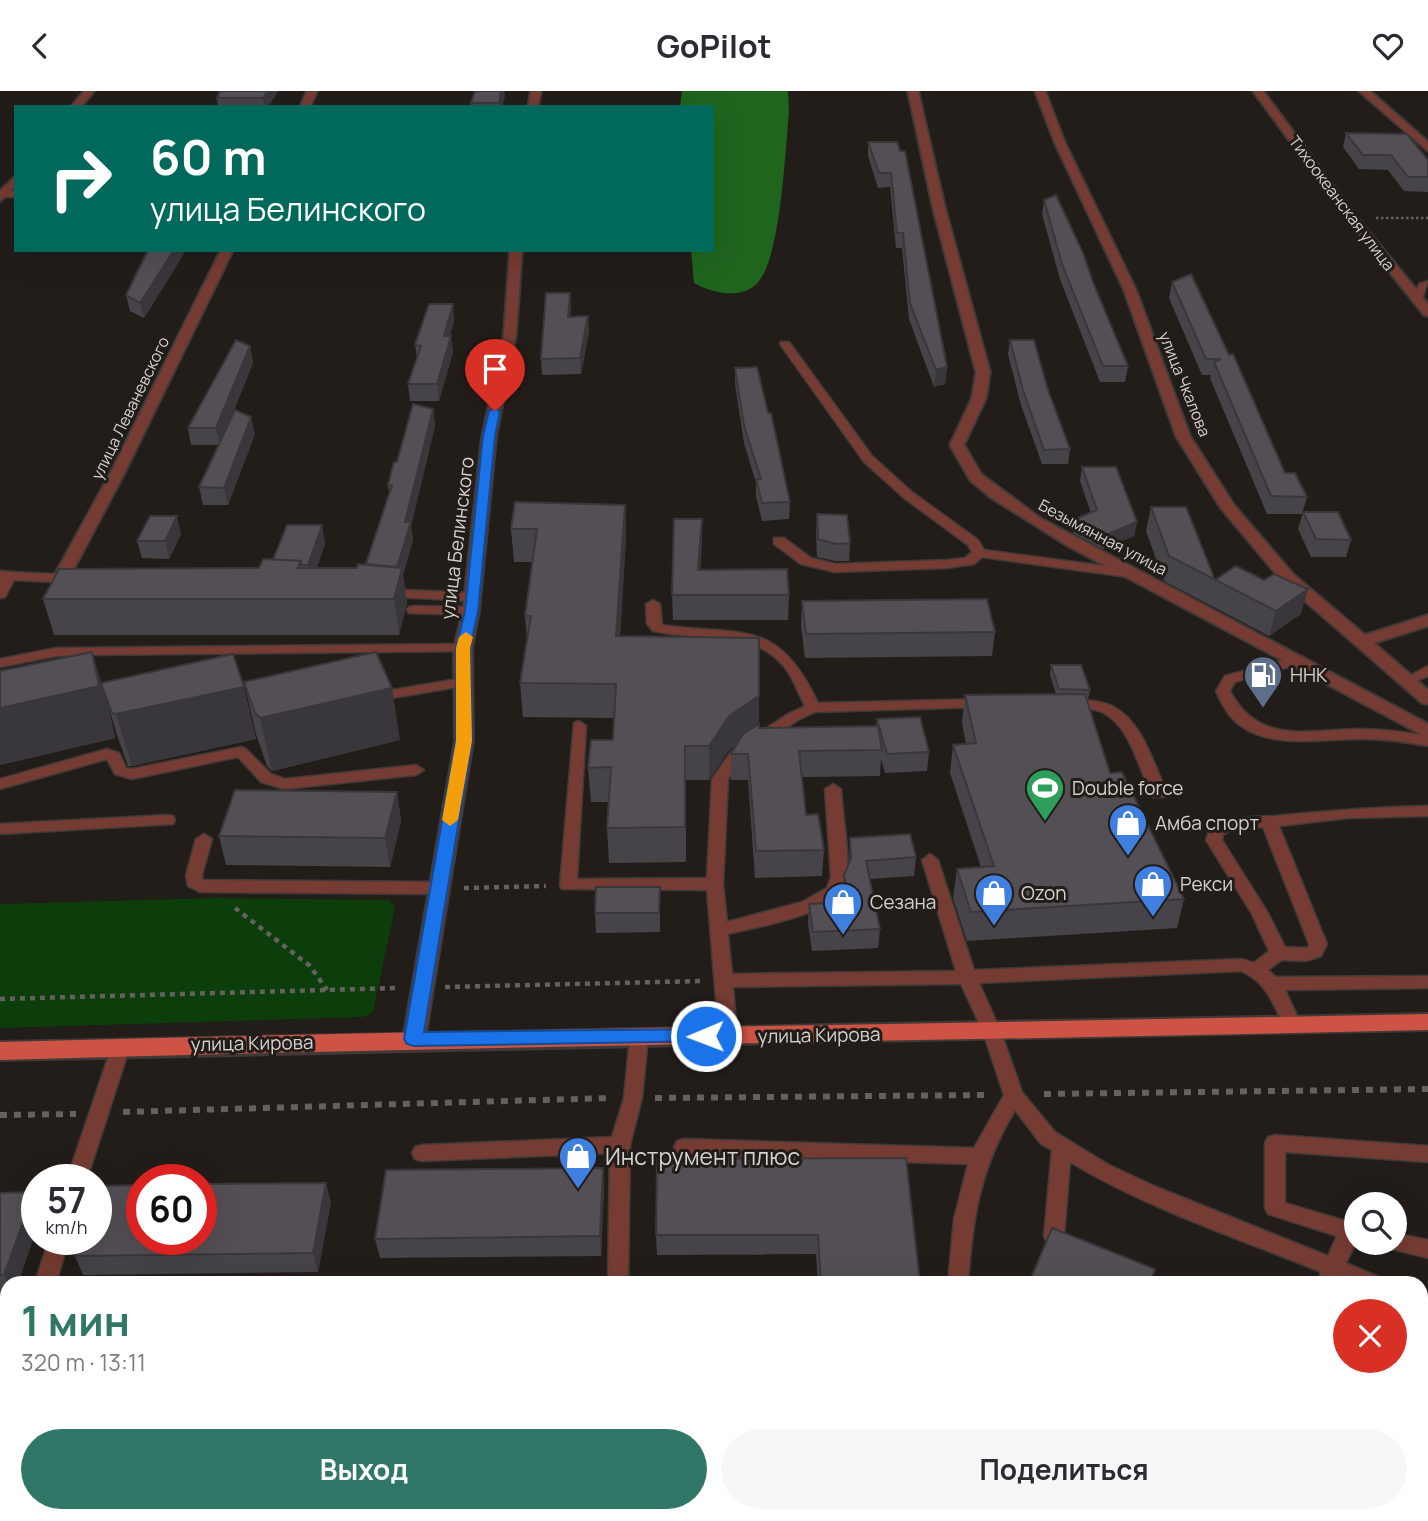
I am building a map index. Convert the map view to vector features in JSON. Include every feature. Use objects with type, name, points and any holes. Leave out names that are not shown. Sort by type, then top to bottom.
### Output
[{"type":"main road","name":"улица Кирова","points":[[0,1051],[414,1039],[992,1032],[1428,1023]]},
{"type":"street","points":[[78,105],[89,91]]},
{"type":"street","name":"Безымянная улица","points":[[913,91],[939,208],[983,372],[979,398],[957,445],[975,477],[1025,515],[1074,543],[1298,660],[1428,732]]},
{"type":"street","name":"улица Чкалова","points":[[1040,91],[1060,143],[1130,290],[1183,436],[1228,507],[1287,577],[1428,699]]},
{"type":"street","name":"Тихоокеанская улица","points":[[1258,91],[1352,218],[1428,312]]},
{"type":"street","points":[[1364,91],[1428,148]]},
{"type":"street","name":"улица Леваневского","points":[[61,578],[118,472],[226,252]]},
{"type":"street","name":"улица Белинского","points":[[414,1039],[464,741],[463,648],[472,604],[489,436],[510,334],[516,252]]},
{"type":"street","points":[[1361,642],[1428,620]]},
{"type":"lane","points":[[1417,300],[1426,283]]},
{"type":"lane","points":[[785,344],[868,459],[908,495],[973,543],[979,553]]},
{"type":"lane","points":[[779,541],[806,561],[835,568],[947,564],[969,561],[979,553],[1135,574]]},
{"type":"lane","points":[[0,594],[5,576],[88,579]]},
{"type":"lane","points":[[376,592],[472,604]]},
{"type":"lane","points":[[414,610],[472,604]]},
{"type":"lane","points":[[653,604],[654,624],[659,628],[728,633],[768,647],[790,664],[813,708]]},
{"type":"lane","points":[[0,663],[55,652],[82,651],[463,648]]},
{"type":"lane","points":[[1298,660],[1230,679],[1223,691],[1228,707],[1241,721],[1284,737],[1360,734],[1428,741]]},
{"type":"lane","points":[[1406,681],[1428,670]]},
{"type":"lane","points":[[354,700],[464,682]]},
{"type":"lane","points":[[728,1036],[715,884],[720,779],[736,755],[793,717],[813,708],[998,703]]},
{"type":"lane","points":[[1048,703],[1094,705],[1116,715],[1126,724],[1160,793]]},
{"type":"lane","points":[[579,726],[568,885],[715,884]]},
{"type":"lane","points":[[0,784],[107,754],[114,756],[120,771],[132,774],[241,752],[266,778],[284,784],[416,770]]},
{"type":"lane","points":[[719,930],[797,909],[829,897],[836,889],[839,877],[833,789]]},
{"type":"lane","points":[[1279,953],[1260,913],[1214,840],[1216,832],[1225,826],[1348,813],[1428,811]]},
{"type":"lane","points":[[0,829],[167,820]]},
{"type":"lane","points":[[1257,970],[1279,953],[1306,955],[1315,952],[1318,944],[1269,821]]},
{"type":"lane","points":[[204,839],[194,875],[194,883],[200,887],[439,888]]},
{"type":"lane","points":[[930,860],[967,977],[992,1032],[1014,1095],[1048,1138],[1102,1171],[1330,1275],[1344,1248]]},
{"type":"lane","points":[[724,981],[967,977],[1242,965],[1257,970],[1275,984],[1292,1024]]},
{"type":"lane","points":[[1275,984],[1428,982]]},
{"type":"lane","points":[[618,1276],[620,1145],[633,1098],[639,1037]]},
{"type":"lane","points":[[82,1164],[121,1046]]},
{"type":"lane","points":[[959,1276],[969,1198],[981,1156],[1014,1095]]},
{"type":"lane","points":[[1344,1230],[1275,1208],[1275,1143],[1428,1154]]},
{"type":"lane","points":[[422,1153],[620,1145]]},
{"type":"lane","points":[[684,1147],[981,1156]]},
{"type":"lane","points":[[1054,1236],[1062,1147]]},
{"type":"lane","points":[[1407,1245],[1428,1249]]},
{"type":"lane","points":[[47,1276],[53,1255]]},
{"type":"path","points":[[1352,218],[1428,218]]},
{"type":"path","points":[[439,888],[568,885]]},
{"type":"path","points":[[210,888],[310,966],[327,990]]},
{"type":"path","points":[[0,999],[724,981]]},
{"type":"path","points":[[0,1115],[633,1098],[1428,1089]]},
{"type":"green space","points":[[682,91],[788,91],[784,175],[777,226],[766,268],[759,281],[745,291],[718,292],[694,283],[691,252],[714,252],[714,105],[680,105]]},
{"type":"green space","points":[[216,898],[389,900],[395,907],[373,1012],[363,1017],[0,1028],[0,904]]},
{"type":"building","points":[[220,91],[268,91],[263,98],[217,98]]},
{"type":"building","points":[[475,91],[501,91],[499,103],[471,103]]},
{"type":"building","points":[[1346,133],[1407,134],[1428,160],[1428,177],[1408,177],[1391,155],[1363,155]]},
{"type":"building","points":[[868,142],[897,142],[900,151],[905,151],[947,367],[936,370],[910,303],[903,233],[897,233],[891,173],[879,173]]},
{"type":"building","points":[[1056,195],[1083,253],[1128,366],[1103,366],[1062,264],[1044,200]]},
{"type":"building","points":[[147,252],[173,252],[140,303],[126,295]]},
{"type":"building","points":[[1191,274],[1229,355],[1233,354],[1285,473],[1295,473],[1307,497],[1271,496],[1214,362],[1221,359],[1206,359],[1172,282]]},
{"type":"building","points":[[546,293],[570,293],[568,317],[588,316],[580,358],[541,359]]},
{"type":"building","points":[[429,304],[453,304],[444,336],[451,336],[437,384],[408,384],[421,346],[415,345]]},
{"type":"building","points":[[236,340],[250,346],[216,428],[188,428]]},
{"type":"building","points":[[1010,340],[1034,340],[1048,390],[1070,449],[1044,450],[1023,390]]},
{"type":"building","points":[[757,367],[768,413],[771,413],[790,502],[762,503],[756,479],[761,479],[744,426],[735,368]]},
{"type":"building","points":[[413,404],[433,409],[405,522],[411,522],[397,567],[366,564],[392,485],[388,485]]},
{"type":"building","points":[[235,410],[251,417],[224,488],[199,487]]},
{"type":"building","points":[[1082,467],[1116,467],[1137,522],[1106,535],[1075,519],[1097,510]]},
{"type":"building","points":[[515,502],[625,505],[616,636],[759,638],[759,696],[729,716],[709,746],[685,746],[685,827],[607,828],[611,767],[588,768],[591,740],[613,740],[616,684],[520,683],[531,616],[525,616],[537,529],[511,529]]},
{"type":"building","points":[[1151,507],[1186,507],[1215,580],[1169,556]]},
{"type":"building","points":[[1303,512],[1338,512],[1351,540],[1316,539]]},
{"type":"building","points":[[817,514],[847,515],[850,543],[836,544],[818,539]]},
{"type":"building","points":[[150,516],[177,516],[165,541],[137,541]]},
{"type":"building","points":[[674,519],[702,519],[698,570],[787,569],[789,595],[672,595]]},
{"type":"building","points":[[287,525],[322,525],[308,565],[301,565],[301,561],[273,560]]},
{"type":"building","points":[[263,559],[301,561],[298,568],[357,568],[358,564],[402,568],[394,599],[43,599],[59,569],[259,568]]},
{"type":"building","points":[[1236,566],[1264,580],[1274,574],[1308,589],[1276,611],[1215,580]]},
{"type":"building","points":[[987,599],[995,632],[806,634],[802,601]]},
{"type":"building","points":[[92,652],[99,686],[0,708],[0,671]]},
{"type":"building","points":[[376,652],[392,688],[260,718],[255,713],[244,682]]},
{"type":"building","points":[[233,654],[244,687],[116,714],[112,713],[101,683]]},
{"type":"building","points":[[1051,665],[1081,665],[1090,690],[1059,689]]},
{"type":"building","points":[[1085,694],[1110,773],[1122,772],[1184,899],[971,912],[957,869],[994,866],[953,745],[976,743],[965,695]]},
{"type":"building","points":[[920,717],[929,752],[887,754],[877,719]]},
{"type":"building","points":[[759,724],[759,728],[878,726],[882,750],[799,751],[806,815],[818,814],[824,850],[756,851],[748,754],[731,754],[743,734]]},
{"type":"building","points":[[235,790],[397,792],[385,838],[219,836]]},
{"type":"building","points":[[910,834],[916,857],[866,861],[880,929],[813,932],[809,904],[849,902],[844,875],[851,858],[850,838]]},
{"type":"building","points":[[596,887],[660,887],[659,913],[595,913]]},
{"type":"building","points":[[906,1158],[919,1276],[821,1276],[818,1235],[656,1235],[657,1159]]},
{"type":"building","points":[[603,1168],[600,1236],[375,1239],[386,1170]]},
{"type":"building","points":[[326,1183],[313,1253],[217,1254],[217,1184]]},
{"type":"building","points":[[126,1185],[126,1255],[154,1255],[75,1256],[112,1255],[112,1186]]},
{"type":"building","points":[[21,1192],[21,1228],[4,1275],[0,1275],[0,1193]]},
{"type":"building","points":[[1052,1228],[1155,1269],[1152,1276],[1032,1276]]},
{"type":"slow traffic","points":[[450,820],[464,741],[463,648],[466,637]]},
{"type":"place","name":"ННК","points":[[1263,709]]},
{"type":"place","name":"Double force","points":[[1045,822]]},
{"type":"place","name":"Амба спорт","points":[[1128,857]]},
{"type":"place","name":"Рекси","points":[[1153,918]]},
{"type":"place","name":"Ozon","points":[[994,927]]},
{"type":"place","name":"Сезана","points":[[843,936]]},
{"type":"place","name":"Инструмент плюс","points":[[578,1190]]},
{"type":"route","points":[[495,411],[489,436],[471,611],[463,648],[464,741],[414,1039],[706,1036]]}]
